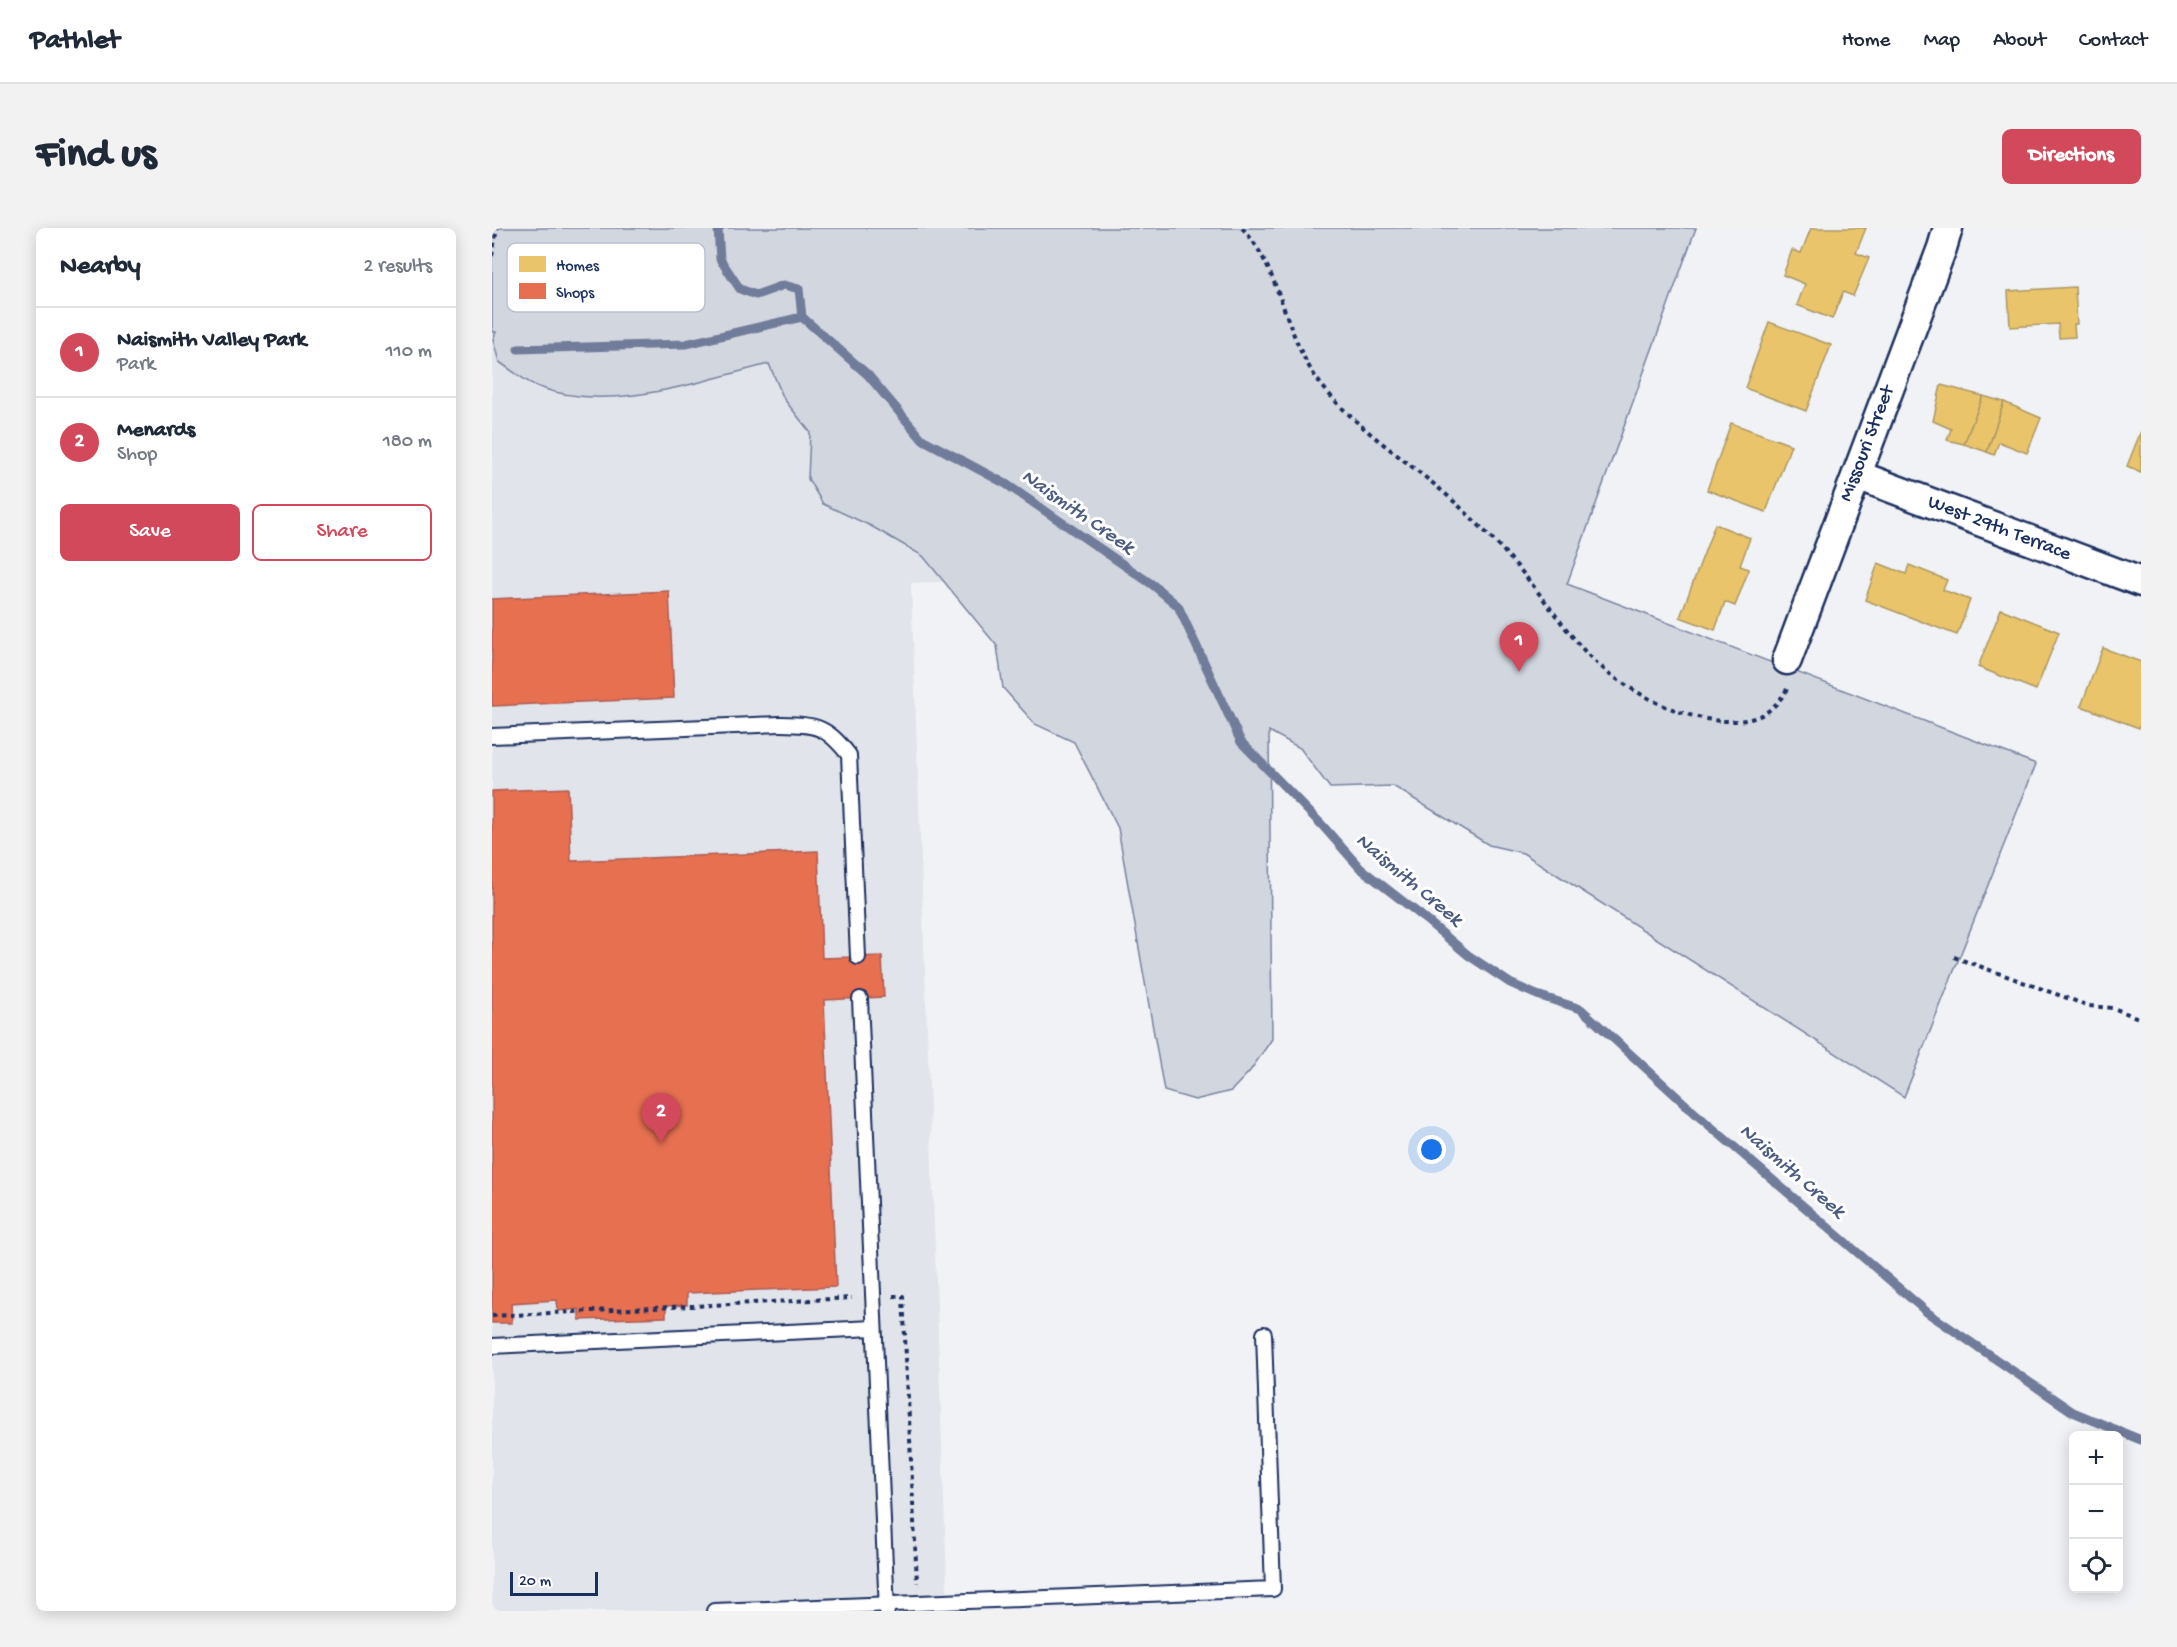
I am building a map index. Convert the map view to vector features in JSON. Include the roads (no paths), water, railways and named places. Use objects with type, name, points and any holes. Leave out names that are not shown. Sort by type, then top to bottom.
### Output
[{"type":"street","name":"Missouri Street","points":[[1787,660],[1948,228]]},
{"type":"street","name":"West 29th Terrace","points":[[1857,475],[2141,582]]},
{"type":"lane","points":[[492,736],[780,724],[813,725],[836,739],[849,755],[858,957]]},
{"type":"lane","points":[[860,999],[886,1607]]},
{"type":"lane","points":[[492,1346],[874,1328]]},
{"type":"lane","points":[[714,1611],[886,1607],[918,1602],[1273,1589],[1264,1334]]},
{"type":"waterway","name":"Naismith Creek","points":[[720,228],[718,229],[720,259],[740,289],[756,295],[784,285],[799,289],[802,317],[868,375],[922,439],[1006,484],[1153,585],[1178,606],[1241,742],[1322,825],[1360,868],[1468,955],[1510,983],[1537,995],[1581,1009],[1696,1114],[1928,1313],[2073,1412],[2141,1440]]},
{"type":"waterway","points":[[518,349],[686,344],[802,317]]},
{"type":"place","name":"Naismith Valley Park","points":[[1519,672]]},
{"type":"place","name":"Menards","points":[[661,1143]]}]
